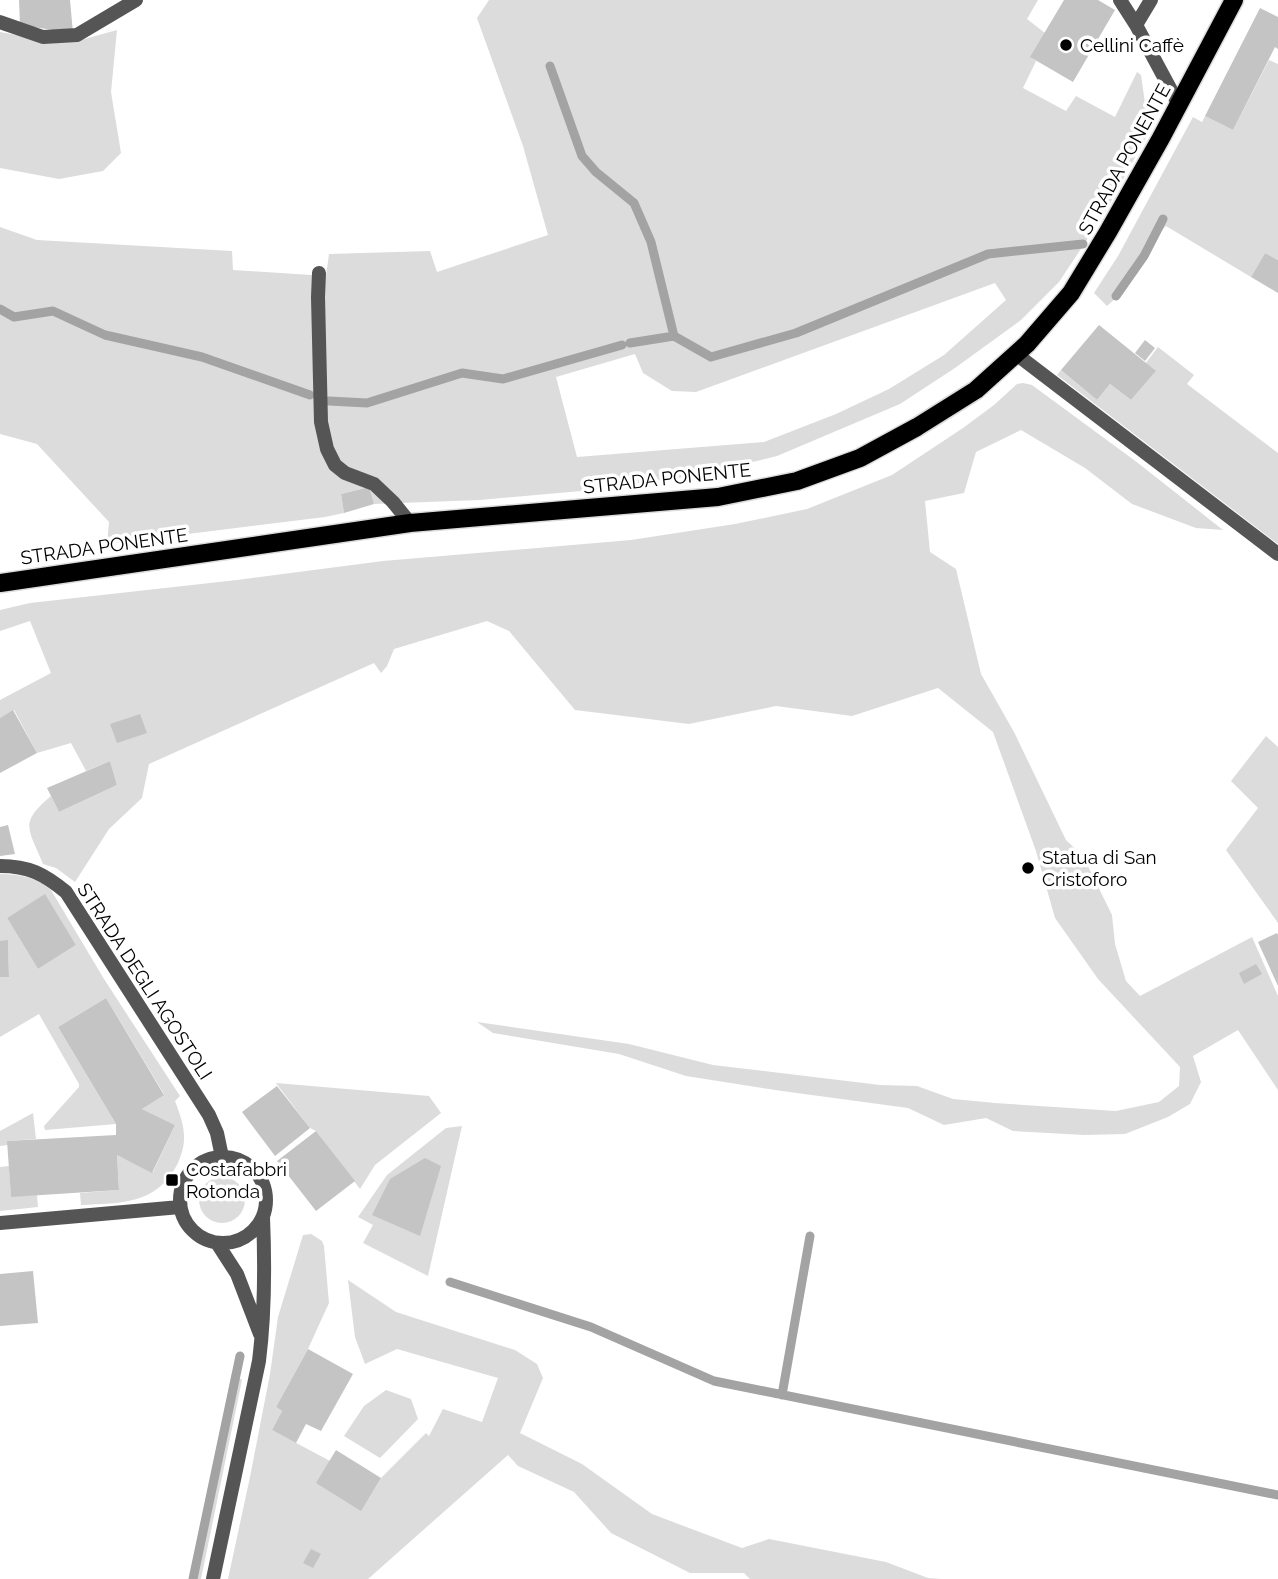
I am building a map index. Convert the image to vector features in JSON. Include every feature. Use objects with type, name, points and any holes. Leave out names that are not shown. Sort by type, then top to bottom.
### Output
[{"type":"main road","name":"STRADA PONENTE","points":[[0,583],[410,523],[718,497],[797,481],[860,458],[976,390],[1016,354],[1071,293],[1179,105],[1234,0]]},
{"type":"street","points":[[0,22],[43,37],[77,35],[136,0]]},
{"type":"street","points":[[1120,0],[1179,105]]},
{"type":"street","points":[[1136,25],[1150,0]]},
{"type":"street","points":[[319,272],[321,422],[327,449],[335,465],[345,473],[374,484],[410,523]]},
{"type":"street","points":[[1016,354],[1278,554]]},
{"type":"street","name":"STRADA DEGLI AGOSTOLI","points":[[0,866],[15,866],[47,877],[66,892],[209,1115],[218,1133],[222,1157]]},
{"type":"street","points":[[222,1157],[246,1163],[262,1181],[266,1193],[263,1217],[256,1229],[245,1238],[232,1243],[207,1240],[190,1227],[180,1207],[181,1192],[186,1179],[195,1168],[207,1160],[222,1157]]},
{"type":"street","points":[[0,1223],[180,1207]]},
{"type":"street","points":[[213,1579],[259,1361],[265,1264],[263,1217]]},
{"type":"street","points":[[217,1243],[237,1274],[262,1338]]},
{"type":"shaded area","points":[[489,0],[1038,0],[1027,19],[1045,33],[1031,57],[1036,61],[1023,88],[1066,111],[1076,96],[1115,117],[1137,72],[1141,75],[1149,132],[1104,214],[1059,282],[1021,320],[900,404],[777,456],[699,475],[581,491],[480,500],[374,504],[368,487],[341,494],[344,513],[107,544],[109,522],[37,444],[0,434],[0,227],[37,240],[232,251],[233,270],[326,276],[329,254],[430,251],[437,272],[548,235],[523,146],[477,18]],"holes":[[[995,283],[1006,300],[944,355],[889,389],[836,414],[764,442],[577,457],[556,377],[635,354],[643,373],[672,391],[696,392]]]},
{"type":"shaded area","points":[[117,30],[111,92],[121,153],[103,171],[59,179],[0,168],[0,32],[81,40]]},
{"type":"shaded area","points":[[1269,60],[1278,64],[1278,260],[1265,253],[1251,277],[1166,226],[1129,282],[1107,306],[1094,293],[1118,256],[1193,117],[1202,122],[1205,116],[1233,130]]},
{"type":"shaded area","points":[[1158,347],[1194,375],[1187,384],[1278,453],[1278,544],[1057,375],[1061,370],[1097,400],[1110,384],[1131,400],[1155,372],[1145,364]]},
{"type":"shaded area","points":[[1017,384],[1032,385],[1223,530],[1196,528],[1132,504],[1085,468],[1021,430],[976,452],[964,493],[925,501],[930,552],[956,569],[981,674],[1014,732],[1066,840],[1083,856],[1112,915],[1115,944],[1126,981],[1140,996],[1252,937],[1278,996],[1278,1090],[1238,1030],[1193,1056],[1201,1082],[1190,1104],[1168,1117],[1125,1134],[1013,1131],[986,1118],[944,1125],[908,1108],[686,1076],[619,1054],[493,1033],[477,1022],[629,1044],[713,1065],[880,1085],[917,1086],[953,1099],[1116,1111],[1159,1102],[1179,1086],[1180,1067],[1098,979],[1055,918],[1036,851],[993,732],[938,688],[852,716],[776,706],[689,724],[575,710],[509,631],[487,621],[394,649],[381,673],[374,663],[149,764],[142,798],[109,829],[75,882],[56,868],[43,864],[29,827],[30,820],[41,805],[51,796],[59,812],[117,785],[110,761],[86,771],[71,743],[37,753],[14,710],[0,718],[0,700],[51,673],[30,621],[0,631],[0,610],[30,603],[383,561],[631,540],[735,524],[807,509],[892,475],[963,428]]},
{"type":"shaded area","points":[[1266,736],[1278,747],[1278,923],[1226,850],[1258,808],[1231,781]]},
{"type":"shaded area","points":[[0,874],[27,877],[51,890],[104,979],[180,1096],[175,1101],[184,1133],[181,1156],[168,1178],[148,1195],[110,1204],[81,1205],[80,1193],[119,1190],[117,1155],[153,1172],[175,1125],[142,1109],[164,1094],[106,998],[58,1027],[116,1124],[45,1130],[44,1126],[79,1084],[39,1014],[0,1037],[0,977],[9,976],[8,941],[0,941]],"holes":[[[45,895],[76,945],[38,969],[7,918]]]},
{"type":"shaded area","points":[[276,1083],[429,1096],[441,1113],[375,1165],[360,1189]]},
{"type":"shaded area","points":[[33,1113],[36,1139],[8,1141],[8,1145],[0,1146],[0,1131]]},
{"type":"shaded area","points":[[462,1126],[428,1276],[363,1243],[373,1225],[358,1217],[387,1175],[446,1128]]},
{"type":"shaded area","points":[[9,1166],[11,1196],[37,1195],[38,1207],[0,1211],[0,1167]]},
{"type":"shaded area","points":[[222,1177],[238,1184],[245,1200],[238,1216],[222,1223],[206,1216],[199,1200],[206,1184]]},
{"type":"shaded area","points":[[311,1234],[322,1241],[324,1246],[329,1303],[308,1349],[276,1407],[282,1411],[272,1430],[330,1461],[361,1510],[381,1478],[426,1433],[429,1436],[443,1409],[482,1422],[498,1378],[397,1349],[365,1364],[355,1337],[348,1280],[396,1312],[515,1350],[537,1364],[543,1378],[520,1433],[582,1464],[652,1514],[742,1548],[769,1539],[886,1562],[928,1578],[941,1579],[750,1579],[744,1573],[690,1573],[611,1533],[574,1492],[518,1466],[508,1455],[368,1579],[228,1579],[270,1374],[278,1317],[303,1235]]},
{"type":"shaded area","points":[[232,1373],[242,1380],[201,1579],[189,1579]]},
{"type":"shaded area","points":[[386,1390],[411,1399],[418,1419],[380,1458],[344,1436],[364,1406]]},
{"type":"building","points":[[19,0],[70,0],[73,33],[20,25]]},
{"type":"building","name":"Cellini Caffè","points":[[1064,0],[1098,0],[1115,10],[1073,82],[1030,57]]},
{"type":"building","points":[[1260,8],[1278,17],[1278,49],[1275,47],[1233,130],[1205,116]]},
{"type":"building","points":[[1265,253],[1278,260],[1278,293],[1251,277]]},
{"type":"building","points":[[1099,325],[1156,371],[1131,400],[1110,384],[1097,400],[1061,370]]},
{"type":"building","points":[[1145,340],[1155,348],[1145,361],[1135,353]]},
{"type":"building","points":[[369,487],[374,504],[344,513],[341,494]]},
{"type":"building","points":[[13,710],[37,753],[0,773],[0,718]]},
{"type":"building","points":[[140,714],[147,733],[117,743],[110,724]]},
{"type":"building","points":[[110,761],[117,785],[59,812],[47,788]]},
{"type":"building","points":[[8,825],[15,854],[0,856],[0,827]]},
{"type":"building","points":[[45,894],[76,945],[38,969],[7,918]]},
{"type":"building","points":[[1277,933],[1278,935],[1278,986],[1258,942]]},
{"type":"building","points":[[8,940],[9,977],[0,977],[0,941]]},
{"type":"building","points":[[1256,964],[1262,974],[1244,984],[1239,973]]},
{"type":"building","points":[[106,998],[164,1095],[142,1109],[175,1125],[152,1173],[117,1155],[119,1190],[11,1197],[7,1141],[116,1135],[116,1124],[58,1027]]},
{"type":"building","points":[[277,1086],[310,1128],[275,1156],[242,1112]]},
{"type":"building","points":[[316,1131],[355,1181],[316,1211],[277,1161]]},
{"type":"building","points":[[425,1158],[441,1166],[420,1236],[372,1215],[390,1179]]},
{"type":"building","points":[[33,1271],[38,1323],[0,1326],[0,1274]]},
{"type":"building","points":[[308,1349],[353,1374],[321,1431],[306,1424],[296,1443],[272,1430],[282,1411],[276,1407]]},
{"type":"building","points":[[336,1450],[381,1478],[361,1511],[316,1483]]},
{"type":"building","points":[[311,1549],[321,1554],[313,1568],[303,1563]]},
{"type":"waterway","points":[[550,66],[582,156],[596,172],[634,203],[651,242],[674,336],[711,357],[796,333],[988,254],[1083,244]]},
{"type":"waterway","points":[[1116,296],[1144,256],[1163,219]]},
{"type":"waterway","points":[[0,309],[14,317],[53,311],[105,335],[202,357],[310,395]]},
{"type":"waterway","points":[[630,343],[674,336]]},
{"type":"waterway","points":[[329,401],[367,403],[462,373],[503,379],[622,345]]},
{"type":"waterway","points":[[782,1395],[810,1236]]},
{"type":"waterway","points":[[450,1282],[591,1327],[714,1381],[1278,1495]]},
{"type":"waterway","points":[[193,1579],[240,1356]]},
{"type":"place","name":"Cellini Caffè","points":[[1066,45]]},
{"type":"place","name":"Statua di San Cristoforo","points":[[1028,868]]},
{"type":"place","name":"Costafabbri Rotonda","points":[[172,1180]]}]
